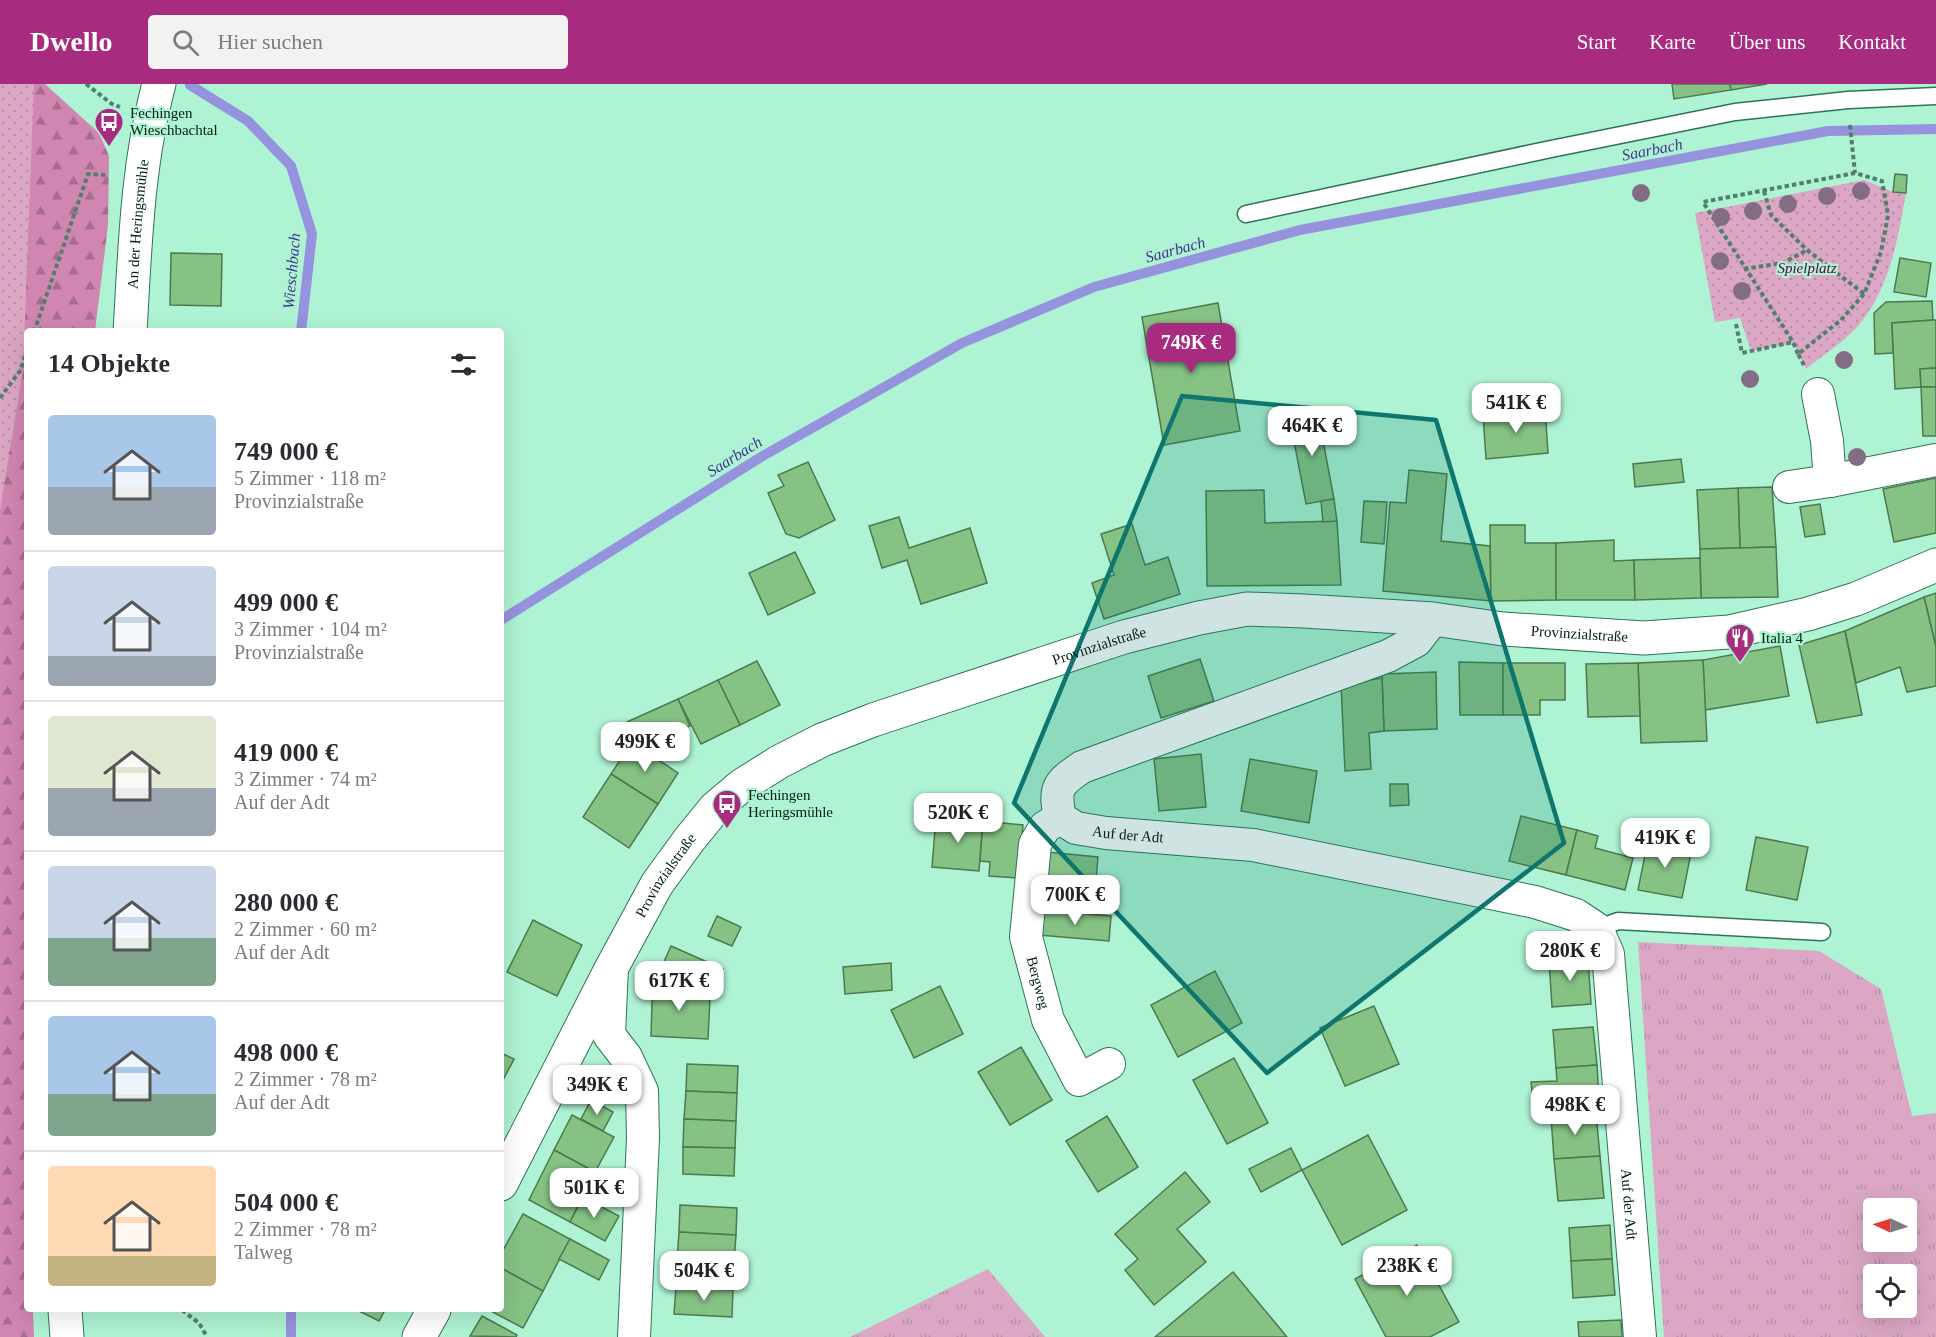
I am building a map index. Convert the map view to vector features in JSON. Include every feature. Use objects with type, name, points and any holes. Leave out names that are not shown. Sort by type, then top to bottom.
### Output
[{"type":"main road","name":"An der Heringsmühle","points":[[130,328],[140,178],[150,118],[159,84]]},
{"type":"main road","name":"Provinzialstraße","points":[[504,1178],[657,884],[688,840],[715,808],[741,786],[779,762],[822,740],[944,696],[1124,638],[1199,618],[1247,609],[1433,619],[1503,628],[1644,638],[1729,632],[1808,614],[1856,599],[1936,566]]},
{"type":"main road","points":[[419,1337],[433,1312]]},
{"type":"street","points":[[1818,394],[1827,441],[1830,481]]},
{"type":"street","points":[[1789,487],[1936,460]]},
{"type":"street","points":[[1060,818],[1056,798],[1063,780],[1082,767],[1388,656],[1416,641],[1433,619]]},
{"type":"street","name":"Auf der Adt","points":[[1060,818],[1076,828],[1106,833],[1253,845],[1535,902],[1576,915],[1597,929],[1608,954],[1640,1337]]},
{"type":"street","name":"Bergweg","points":[[1060,818],[1045,827],[1035,844],[1026,937],[1047,1020],[1079,1080],[1109,1064]]},
{"type":"street","points":[[612,967],[609,1035],[626,1057],[642,1091],[643,1138],[634,1337]]},
{"type":"lane","points":[[1246,214],[1551,148],[1735,112],[1848,100],[1936,96]]},
{"type":"lane","points":[[1597,929],[1618,921],[1822,932]]},
{"type":"path","points":[[86,84],[112,104],[150,118]]},
{"type":"path","points":[[1850,120],[1855,173]]},
{"type":"path","points":[[1798,354],[1841,320],[1864,294],[1881,252],[1888,215],[1882,181],[1855,173],[1703,202],[1793,342],[1798,354],[1818,394]]},
{"type":"path","points":[[35,328],[88,174],[110,176]]},
{"type":"path","points":[[1764,191],[1770,215],[1807,250],[1864,294]]},
{"type":"path","points":[[1744,269],[1783,263],[1807,250]]},
{"type":"path","points":[[1736,324],[1742,353],[1793,342]]},
{"type":"path","points":[[0,398],[20,371],[24,360]]},
{"type":"path","points":[[185,1312],[199,1323],[207,1337]]},
{"type":"highlighted area","points":[[1182,396],[1436,420],[1564,843],[1267,1073],[1014,803]]},
{"type":"green space","points":[[0,84],[45,84],[99,133],[109,156],[108,225],[95,328],[24,328],[24,1312],[33,1312],[34,1337],[0,1337]]},
{"type":"green space","points":[[0,84],[34,84],[23,370],[0,510]]},
{"type":"green space","name":"Spielplatz","points":[[1864,180],[1893,192],[1906,193],[1895,246],[1884,282],[1867,314],[1850,334],[1806,369],[1793,343],[1751,351],[1740,318],[1715,322],[1695,213]]},
{"type":"green space","points":[[1638,942],[1819,951],[1881,989],[1912,1116],[1936,1113],[1936,1337],[1664,1337]]},
{"type":"green space","points":[[988,1269],[1045,1337],[850,1337]]},
{"type":"building","points":[[1672,84],[1730,84],[1731,90],[1674,99]]},
{"type":"building","points":[[1730,84],[1767,84],[1731,90]]},
{"type":"building","points":[[1895,174],[1907,175],[1906,193],[1893,192]]},
{"type":"building","points":[[171,253],[222,254],[221,306],[170,305]]},
{"type":"building","points":[[1900,258],[1931,263],[1926,297],[1894,292]]},
{"type":"building","points":[[1932,301],[1933,320],[1892,323],[1893,353],[1875,354],[1874,313],[1886,302]]},
{"type":"building","points":[[1218,303],[1240,431],[1164,445],[1142,317]]},
{"type":"building","points":[[1936,320],[1936,368],[1920,369],[1921,387],[1895,389],[1892,323]]},
{"type":"building","points":[[1936,368],[1936,387],[1921,387],[1920,369]]},
{"type":"building","points":[[1921,387],[1936,387],[1936,436],[1923,436]]},
{"type":"building","points":[[1545,408],[1548,453],[1486,459],[1483,414]]},
{"type":"building","points":[[1317,409],[1334,499],[1306,504],[1289,415]]},
{"type":"building","points":[[1681,459],[1684,482],[1635,487],[1633,464]]},
{"type":"building","points":[[808,462],[835,520],[799,538],[786,534],[768,493],[784,486],[778,475]]},
{"type":"building","points":[[1409,470],[1447,474],[1441,541],[1490,546],[1491,601],[1383,591],[1390,502],[1406,503]]},
{"type":"building","points":[[1936,478],[1936,533],[1894,542],[1883,489]]},
{"type":"building","points":[[1772,487],[1776,547],[1740,548],[1738,488]]},
{"type":"building","points":[[1738,488],[1740,548],[1700,549],[1697,490]]},
{"type":"building","points":[[1264,490],[1265,523],[1337,521],[1341,585],[1207,586],[1206,491]]},
{"type":"building","points":[[1334,499],[1337,521],[1323,522],[1321,501]]},
{"type":"building","points":[[1364,501],[1387,502],[1384,544],[1361,542]]},
{"type":"building","points":[[1820,504],[1825,534],[1805,537],[1800,507]]},
{"type":"building","points":[[899,517],[909,548],[970,528],[987,583],[921,604],[907,560],[882,568],[869,526]]},
{"type":"building","points":[[1132,524],[1145,565],[1168,557],[1180,594],[1104,619],[1092,583],[1114,575],[1101,534]]},
{"type":"building","points":[[1490,525],[1525,525],[1525,543],[1556,543],[1556,600],[1491,601]]},
{"type":"building","points":[[1614,540],[1614,561],[1634,560],[1635,600],[1556,600],[1556,543]]},
{"type":"building","points":[[1776,547],[1778,597],[1701,598],[1700,549]]},
{"type":"building","points":[[795,552],[815,593],[768,615],[749,573]]},
{"type":"building","points":[[1700,558],[1701,598],[1635,600],[1634,560]]},
{"type":"building","points":[[1936,593],[1936,647],[1924,597]]},
{"type":"building","points":[[1924,597],[1936,647],[1936,686],[1907,692],[1900,667],[1856,683],[1845,631]]},
{"type":"building","points":[[1845,631],[1862,715],[1817,723],[1799,645]]},
{"type":"building","points":[[1780,646],[1789,696],[1705,710],[1703,660]]},
{"type":"building","points":[[1200,659],[1214,701],[1161,718],[1148,676]]},
{"type":"building","points":[[1703,660],[1707,741],[1641,743],[1638,663]]},
{"type":"building","points":[[757,661],[780,705],[740,725],[718,680]]},
{"type":"building","points":[[1459,662],[1503,663],[1503,715],[1460,715]]},
{"type":"building","points":[[1503,663],[1565,663],[1565,700],[1540,700],[1540,715],[1503,715]]},
{"type":"building","points":[[1638,663],[1640,716],[1588,717],[1586,664]]},
{"type":"building","points":[[1436,672],[1437,729],[1384,731],[1382,674]]},
{"type":"building","points":[[1382,678],[1384,731],[1369,733],[1371,769],[1345,771],[1341,685]]},
{"type":"building","points":[[718,680],[740,725],[701,744],[678,699]]},
{"type":"building","points":[[678,699],[690,726],[655,742],[627,722]]},
{"type":"building","points":[[632,742],[678,773],[658,804],[611,774]]},
{"type":"building","points":[[1201,754],[1206,807],[1159,811],[1154,759]]},
{"type":"building","points":[[1250,759],[1317,771],[1309,823],[1241,811]]},
{"type":"building","points":[[611,774],[658,804],[629,848],[583,817]]},
{"type":"building","points":[[1390,784],[1408,784],[1409,805],[1390,806]]},
{"type":"building","points":[[1521,816],[1577,830],[1566,875],[1509,861]]},
{"type":"building","points":[[936,817],[983,821],[979,871],[932,867]]},
{"type":"building","points":[[983,821],[1023,825],[1018,878],[989,876],[990,862],[980,861]]},
{"type":"building","points":[[1577,830],[1598,836],[1595,848],[1633,858],[1625,890],[1566,875]]},
{"type":"building","points":[[1756,837],[1808,847],[1797,900],[1746,890]]},
{"type":"building","points":[[1648,840],[1692,848],[1682,898],[1638,890]]},
{"type":"building","points":[[1047,852],[1098,857],[1093,915],[1042,910]]},
{"type":"building","points":[[1042,910],[1111,916],[1109,941],[1039,935]]},
{"type":"building","points":[[717,916],[741,927],[732,946],[708,936]]},
{"type":"building","points":[[533,920],[582,945],[557,996],[507,972]]},
{"type":"building","points":[[671,946],[723,969],[710,998],[658,975]]},
{"type":"building","points":[[1588,958],[1591,1004],[1552,1007],[1549,960]]},
{"type":"building","points":[[891,963],[892,990],[845,994],[843,967]]},
{"type":"building","points":[[1215,971],[1242,1023],[1178,1057],[1151,1005]]},
{"type":"building","points":[[658,975],[710,998],[708,1039],[651,1036],[652,1002]]},
{"type":"building","points":[[940,986],[963,1034],[914,1058],[891,1010]]},
{"type":"building","points":[[1374,1006],[1399,1064],[1345,1086],[1320,1028]]},
{"type":"building","points":[[1593,1027],[1597,1065],[1556,1068],[1553,1030]]},
{"type":"building","points":[[1021,1047],[1052,1100],[1010,1125],[978,1072]]},
{"type":"building","points":[[504,1054],[514,1059],[504,1078]]},
{"type":"building","points":[[1234,1058],[1268,1123],[1227,1144],[1193,1080]]},
{"type":"building","points":[[687,1064],[738,1066],[737,1093],[686,1091]]},
{"type":"building","points":[[1597,1065],[1599,1098],[1533,1102],[1531,1082],[1557,1081],[1556,1068]]},
{"type":"building","points":[[686,1091],[737,1093],[736,1121],[684,1119]]},
{"type":"building","points":[[591,1100],[613,1112],[603,1131],[581,1119]]},
{"type":"building","points":[[1596,1113],[1600,1156],[1554,1159],[1551,1117]]},
{"type":"building","points":[[572,1115],[614,1137],[595,1172],[554,1150]]},
{"type":"building","points":[[1107,1116],[1138,1167],[1098,1192],[1066,1141]]},
{"type":"building","points":[[684,1119],[736,1121],[735,1148],[683,1147]]},
{"type":"building","points":[[1368,1135],[1407,1210],[1342,1245],[1302,1170]]},
{"type":"building","points":[[683,1147],[735,1148],[734,1176],[683,1174]]},
{"type":"building","points":[[1291,1148],[1302,1170],[1261,1192],[1249,1169]]},
{"type":"building","points":[[554,1150],[595,1172],[570,1222],[529,1200]]},
{"type":"building","points":[[1600,1156],[1604,1198],[1558,1201],[1554,1159]]},
{"type":"building","points":[[1185,1172],[1210,1202],[1177,1229],[1206,1262],[1154,1305],[1125,1270],[1138,1259],[1115,1234]]},
{"type":"building","points":[[583,1197],[619,1216],[605,1241],[570,1222]]},
{"type":"building","points":[[680,1205],[737,1208],[736,1235],[679,1232]]},
{"type":"building","points":[[523,1214],[570,1239],[543,1291],[504,1270],[504,1249]]},
{"type":"building","points":[[1610,1225],[1612,1259],[1571,1261],[1569,1228]]},
{"type":"building","points":[[679,1232],[736,1235],[734,1263],[677,1260]]},
{"type":"building","points":[[570,1239],[609,1260],[599,1280],[559,1259]]},
{"type":"building","points":[[1417,1245],[1459,1322],[1430,1337],[1386,1337],[1355,1279]]},
{"type":"building","points":[[1612,1259],[1615,1295],[1573,1298],[1571,1261]]},
{"type":"building","points":[[677,1260],[734,1263],[733,1290],[676,1287]]},
{"type":"building","points":[[504,1270],[543,1291],[523,1328],[493,1312],[504,1312]]},
{"type":"building","points":[[1233,1272],[1287,1337],[1155,1337]]},
{"type":"building","points":[[676,1287],[733,1290],[732,1317],[674,1314]]},
{"type":"building","points":[[361,1312],[384,1312],[379,1321]]},
{"type":"building","points":[[482,1316],[517,1335],[516,1337],[470,1336]]},
{"type":"building","points":[[1621,1320],[1622,1337],[1579,1337],[1578,1322]]},
{"type":"waterway","name":"Wieschbach","points":[[190,85],[248,121],[291,166],[312,234],[301,328]]},
{"type":"waterway","name":"Saarbach","points":[[504,618],[761,457],[962,343],[1094,287],[1300,230],[1828,131],[1936,129]]},
{"type":"waterway","name":"Saarbach","points":[[291,1312],[291,1337]]},
{"type":"place","name":"Fechingen Wieschbachtal","points":[[109,148]]},
{"type":"place","name":"Italia 4","points":[[1740,664]]},
{"type":"place","name":"Fechingen Heringsmühle","points":[[727,830]]}]
